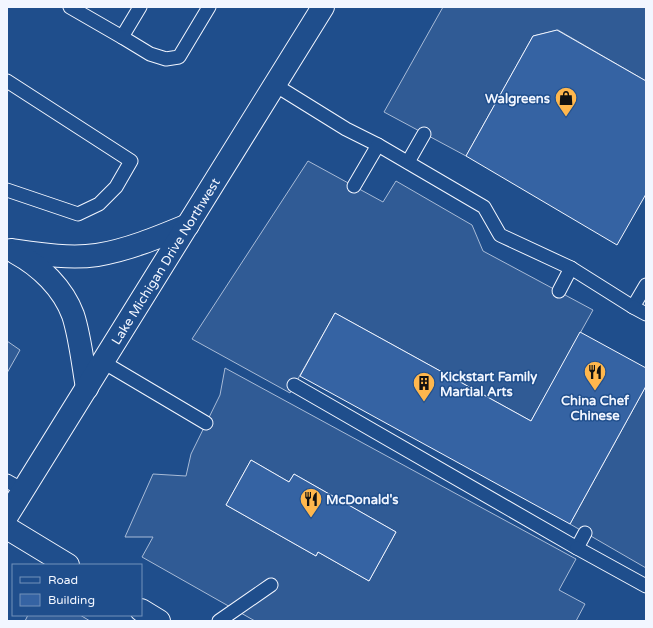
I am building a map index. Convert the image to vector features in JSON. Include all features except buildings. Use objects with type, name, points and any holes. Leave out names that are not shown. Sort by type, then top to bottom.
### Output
[{"type":"main road","name":"Lake Michigan Drive Northwest","points":[[7,516],[15,486],[87,388],[323,7]]},
{"type":"main road","points":[[9,249],[55,256],[97,255],[130,246],[188,225]]},
{"type":"main road","points":[[9,249],[44,272],[63,296],[73,315],[87,388]]},
{"type":"main road","points":[[7,528],[66,564]]},
{"type":"main road","points":[[142,611],[159,621]]},
{"type":"lane","points":[[70,7],[150,54],[166,59],[179,57],[210,7]]},
{"type":"lane","points":[[122,37],[140,7]]},
{"type":"lane","points":[[7,82],[131,161],[116,187],[99,204],[78,214],[7,190]]},
{"type":"lane","points":[[275,85],[346,129],[378,145],[484,207],[500,235],[571,268],[646,314]]},
{"type":"lane","points":[[408,162],[424,134]]},
{"type":"lane","points":[[354,186],[378,145]]},
{"type":"lane","points":[[559,291],[571,268]]},
{"type":"lane","points":[[633,307],[646,285]]},
{"type":"lane","points":[[103,362],[206,424]]},
{"type":"lane","points":[[294,385],[577,548],[646,586]]},
{"type":"lane","points":[[577,548],[585,533]]},
{"type":"lane","points":[[220,621],[271,585]]},
{"type":"shaded area","points":[[443,7],[646,7],[646,81],[558,30],[533,36],[466,156],[384,112]]},
{"type":"shaded area","points":[[308,161],[383,202],[396,181],[472,225],[483,251],[593,310],[531,421],[335,313],[290,393],[192,339]]},
{"type":"shaded area","points":[[7,341],[20,350],[7,373]]},
{"type":"shaded area","points":[[225,368],[576,559],[559,590],[585,604],[576,621],[255,621],[142,557],[153,537],[125,537],[153,474],[186,476],[191,454],[220,395]],"holes":[[[251,460],[289,482],[294,474],[396,532],[369,581],[318,552],[316,556],[226,505]]]},
{"type":"shaded area","points":[[646,386],[646,568],[570,524]]},
{"type":"shaded area","points":[[28,616],[82,616],[90,621],[25,621]]},
{"type":"place","name":"Walgreens","points":[[566,118]]},
{"type":"place","name":"China Chef Chinese","points":[[595,392]]},
{"type":"place","name":"Kickstart Family Martial Arts","points":[[424,402]]},
{"type":"place","name":"McDonald's","points":[[311,518]]}]
